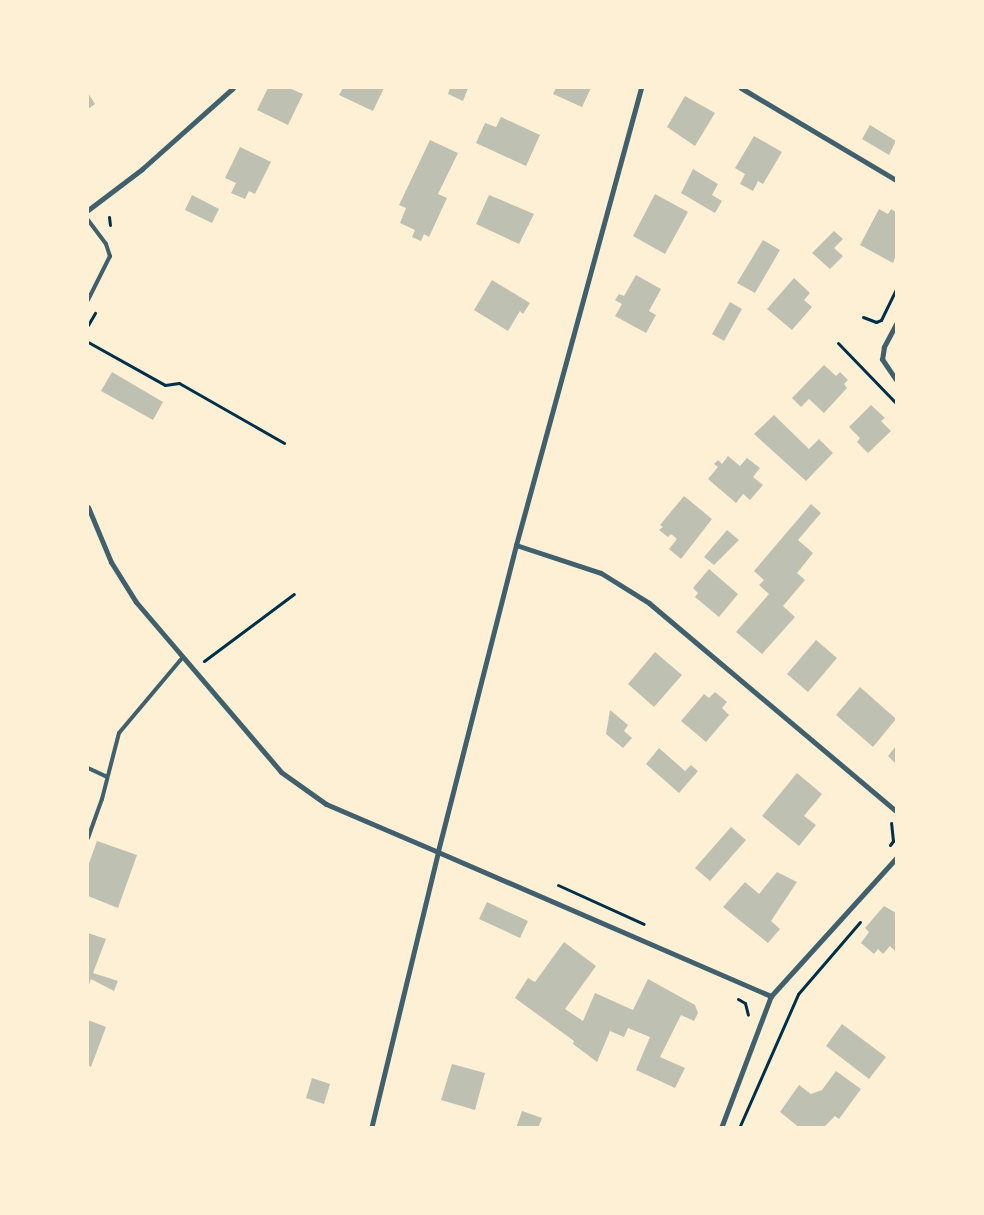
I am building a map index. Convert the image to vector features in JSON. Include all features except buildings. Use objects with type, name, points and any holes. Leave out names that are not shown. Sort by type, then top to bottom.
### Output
[{"type":"street","points":[[88,210],[142,169],[233,88]]},
{"type":"street","points":[[372,1128],[438,852],[516,545],[641,88]]},
{"type":"street","points":[[741,88],[896,180]]},
{"type":"street","points":[[896,324],[884,347],[882,359],[896,380]]},
{"type":"street","points":[[88,507],[124,584],[280,772],[295,784],[326,804],[772,996]]},
{"type":"street","points":[[516,545],[601,573],[649,603],[896,811]]},
{"type":"street","points":[[721,1128],[772,996],[896,858]]},
{"type":"lane","points":[[88,220],[106,244],[110,256],[88,300]]},
{"type":"lane","points":[[88,838],[119,733],[184,657]]},
{"type":"lane","points":[[88,768],[107,777]]},
{"type":"path","points":[[863,317],[876,322],[881,320],[896,290]]},
{"type":"path","points":[[88,342],[165,385],[179,383],[284,443]]},
{"type":"path","points":[[838,343],[896,403]]},
{"type":"path","points":[[204,661],[294,594]]},
{"type":"path","points":[[884,851],[893,841],[890,824]]},
{"type":"path","points":[[558,884],[646,925]]},
{"type":"path","points":[[739,1128],[798,994],[866,915]]},
{"type":"path","points":[[731,996],[745,1003],[748,1014],[745,1022]]}]
